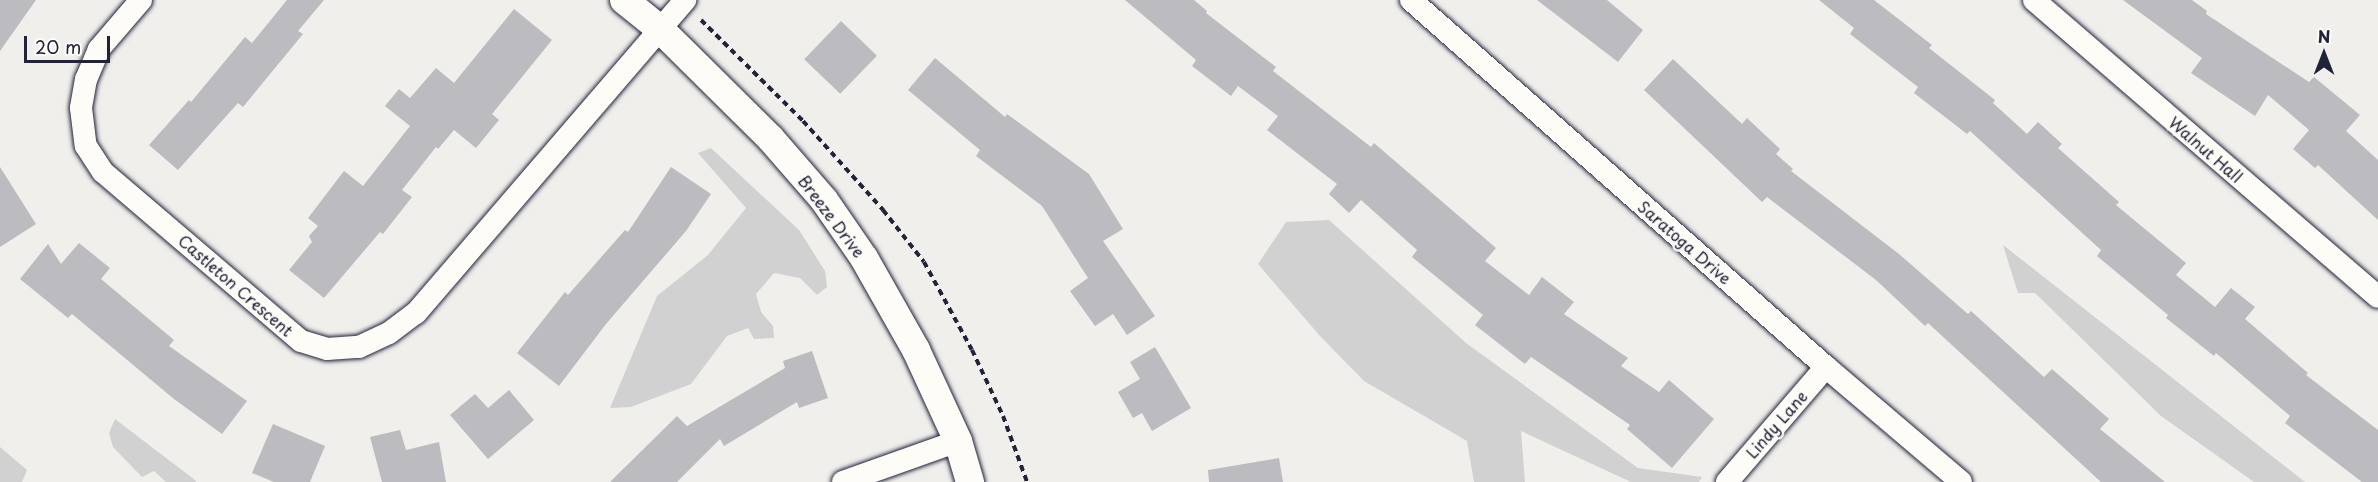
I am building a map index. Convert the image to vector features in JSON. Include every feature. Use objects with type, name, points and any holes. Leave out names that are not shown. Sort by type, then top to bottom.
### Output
[{"type":"street","name":"Castleton Crescent","points":[[141,0],[99,49],[86,79],[81,108],[86,146],[103,172],[301,341],[327,349],[359,347],[389,333],[416,313],[685,0]]},
{"type":"street","name":"Breeze Drive","points":[[624,0],[660,29],[771,139],[824,200],[864,258],[916,350],[958,441],[970,482]]},
{"type":"street","name":"Saratoga Drive","points":[[1411,0],[1826,367],[1961,482]]},
{"type":"street","name":"Walnut Hall","points":[[2034,0],[2378,297]]},
{"type":"street","name":"Lindy Lane","points":[[1727,482],[1826,367]]},
{"type":"street","points":[[843,482],[958,441]]},
{"type":"shaded area","points":[[711,148],[799,230],[825,271],[827,287],[817,295],[800,278],[774,273],[756,294],[761,312],[773,326],[774,338],[754,339],[748,328],[727,336],[691,384],[631,407],[610,408],[657,296],[708,255],[746,208],[698,153]]},
{"type":"shaded area","points":[[1329,220],[1466,343],[1638,468],[1702,477],[1699,482],[1631,482],[1521,431],[1525,482],[1474,482],[1467,441],[1364,381],[1320,336],[1258,264],[1286,222]]},
{"type":"shaded area","points":[[2003,245],[2305,482],[2254,482],[2161,416],[2035,293],[2018,293]]},
{"type":"shaded area","points":[[115,419],[196,482],[166,482],[154,471],[142,477],[113,447],[109,433]]},
{"type":"shaded area","points":[[0,447],[27,470],[22,482],[0,482]]},
{"type":"building","points":[[0,0],[36,0],[0,51]]},
{"type":"building","points":[[287,0],[324,0],[298,31],[303,34],[243,107],[238,103],[178,170],[149,145],[189,100],[191,102],[245,37],[252,43]]},
{"type":"building","points":[[1125,0],[1194,0],[1207,11],[1206,13],[1276,67],[1273,71],[1371,147],[1374,143],[1496,248],[1485,261],[1529,295],[1542,277],[1574,302],[1564,314],[1628,358],[1621,366],[1659,392],[1669,380],[1714,419],[1672,468],[1627,429],[1630,425],[1531,357],[1525,364],[1475,325],[1483,315],[1412,257],[1417,250],[1361,200],[1349,213],[1329,194],[1337,184],[1267,130],[1278,116],[1238,86],[1231,96],[1192,66],[1196,60]]},
{"type":"building","points":[[1537,0],[1607,0],[1643,30],[1618,62]]},
{"type":"building","points":[[1819,0],[1874,0],[1932,45],[1929,48],[1995,100],[1993,103],[2027,134],[2038,122],[2062,144],[2058,148],[2119,202],[2116,205],[2186,263],[2176,275],[2215,307],[2231,288],[2255,307],[2245,319],[2308,373],[2306,375],[2378,430],[2378,482],[2362,482],[2285,423],[2290,416],[2216,353],[2214,356],[2166,318],[2168,315],[2097,256],[2101,250],[1970,131],[1967,134],[1914,93],[1918,87],[1850,34],[1854,28]]},
{"type":"building","points":[[2123,0],[2192,0],[2207,11],[2206,14],[2309,82],[2314,77],[2360,115],[2346,131],[2378,160],[2378,220],[2318,165],[2315,168],[2293,149],[2309,130],[2268,95],[2255,116],[2191,73],[2202,58]]},
{"type":"building","points":[[514,9],[552,40],[492,114],[499,120],[476,148],[454,130],[438,149],[436,147],[402,190],[412,197],[383,234],[380,232],[324,298],[289,270],[312,242],[309,236],[318,226],[308,218],[344,171],[363,186],[410,126],[385,106],[399,89],[410,98],[436,68],[454,83]]},
{"type":"building","points":[[841,21],[877,56],[840,94],[804,59]]},
{"type":"building","points":[[935,58],[1005,117],[1007,114],[1089,174],[1123,229],[1103,241],[1155,316],[1127,335],[1113,314],[1095,326],[1070,291],[1088,278],[1042,206],[976,156],[980,150],[908,90]]},
{"type":"building","points":[[1673,59],[1742,124],[1747,118],[1780,149],[1776,154],[1793,169],[1791,171],[1899,254],[1968,314],[1971,311],[2044,377],[2052,369],[2109,419],[2100,429],[2165,482],[2101,482],[1928,323],[1925,326],[1876,280],[1767,197],[1762,202],[1644,90]]},
{"type":"building","points":[[0,167],[36,224],[0,247]]},
{"type":"building","points":[[671,167],[711,194],[686,231],[606,324],[559,386],[517,353],[565,292],[568,295],[625,230],[628,232]]},
{"type":"building","points":[[79,243],[110,268],[101,279],[174,340],[169,346],[247,401],[222,434],[174,399],[72,314],[68,318],[20,279],[48,244],[61,264]]},
{"type":"building","points":[[1155,347],[1191,408],[1152,431],[1142,413],[1133,418],[1118,392],[1140,379],[1130,362]]},
{"type":"building","points":[[812,351],[828,398],[799,408],[797,402],[724,446],[720,439],[677,482],[610,482],[677,416],[687,426],[785,368],[783,361]]},
{"type":"building","points":[[509,390],[534,420],[488,459],[450,415],[475,394],[488,408]]},
{"type":"building","points":[[273,424],[325,446],[310,482],[274,482],[252,473]]},
{"type":"building","points":[[400,430],[406,450],[439,442],[446,482],[382,482],[370,437]]},
{"type":"building","points":[[1279,458],[1283,482],[1209,482],[1208,470]]}]
